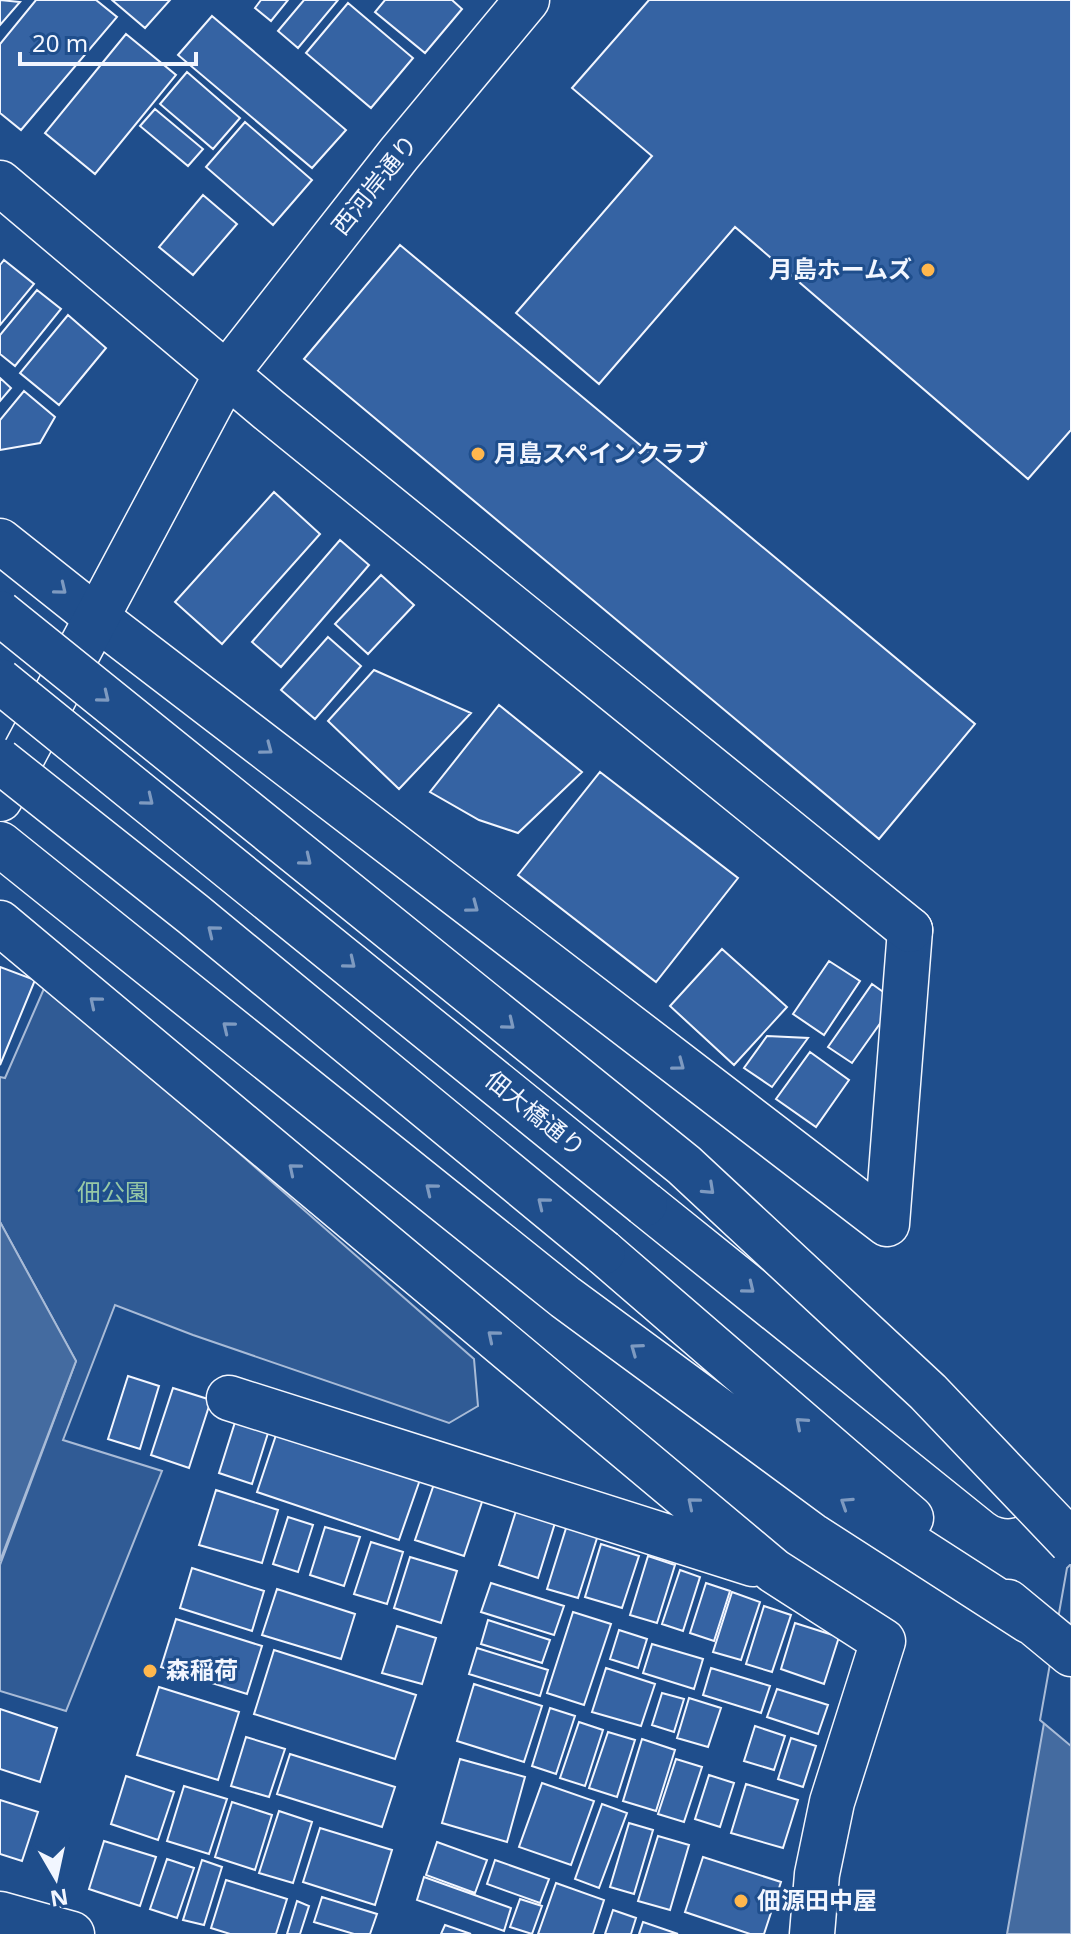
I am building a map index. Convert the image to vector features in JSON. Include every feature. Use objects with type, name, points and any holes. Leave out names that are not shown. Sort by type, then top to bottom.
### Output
[{"type":"street","name":"西河岸通り","points":[[0,799],[227,373],[399,154],[527,0]]},
{"type":"street","points":[[0,183],[227,373],[910,930],[887,1224],[0,541]]},
{"type":"street","points":[[0,613],[684,1165],[928,1392],[1071,1544]]},
{"type":"street","name":"佃大橋通り","points":[[0,681],[1071,1544]]},
{"type":"street","points":[[0,761],[205,924],[603,1252],[1071,1654]]},
{"type":"street","points":[[0,844],[565,1297],[838,1498],[1029,1621]]},
{"type":"street","points":[[0,923],[774,1571],[883,1641],[832,1802],[817,1874],[812,1934]]},
{"type":"street","points":[[229,1398],[774,1571]]},
{"type":"street","points":[[0,1914],[72,1934]]},
{"type":"green space","name":"佃公園","points":[[46,984],[474,1359],[478,1406],[449,1423],[115,1305],[63,1440],[162,1471],[66,1711],[0,1691],[0,1565],[76,1361],[0,1222],[0,1077],[5,1078]]},
{"type":"shaded area","points":[[0,1222],[76,1361],[0,1561]]},
{"type":"shaded area","points":[[1071,1568],[1071,1934],[1007,1934],[1067,1592]]},
{"type":"pier","points":[[1071,1564],[1071,1746],[1040,1720],[1067,1568]]},
{"type":"building","points":[[0,0],[20,2],[0,25]]},
{"type":"building","points":[[36,0],[96,0],[117,17],[21,130],[0,113],[0,44]]},
{"type":"building","points":[[112,0],[170,0],[145,28]]},
{"type":"building","points":[[261,0],[288,0],[271,21],[255,8]]},
{"type":"building","points":[[304,0],[338,0],[298,48],[278,31]]},
{"type":"building","points":[[385,0],[452,0],[462,9],[425,53],[375,12]]},
{"type":"building","name":"月島ホームズ","points":[[649,0],[1071,0],[1071,430],[1028,479],[735,227],[599,384],[516,313],[652,156],[572,88]]},
{"type":"building","points":[[348,3],[413,58],[371,108],[306,53]]},
{"type":"building","points":[[212,16],[346,130],[312,168],[178,55]]},
{"type":"building","points":[[126,34],[176,75],[95,174],[45,133]]},
{"type":"building","points":[[187,72],[240,118],[213,149],[160,104]]},
{"type":"building","points":[[155,109],[203,149],[188,166],[140,126]]},
{"type":"building","points":[[245,122],[312,180],[273,225],[206,167]]},
{"type":"building","points":[[203,195],[237,224],[193,275],[159,247]]},
{"type":"building","points":[[400,245],[975,724],[879,839],[304,359]]},
{"type":"building","points":[[4,260],[34,284],[0,325],[0,265]]},
{"type":"building","points":[[37,290],[61,309],[15,366],[0,354],[0,335]]},
{"type":"building","points":[[68,315],[106,348],[59,405],[20,373]]},
{"type":"building","points":[[0,378],[11,388],[0,401]]},
{"type":"building","points":[[24,391],[55,417],[40,443],[0,450],[0,420]]},
{"type":"building","points":[[274,492],[320,534],[222,644],[175,602]]},
{"type":"building","points":[[340,540],[369,565],[281,667],[252,642]]},
{"type":"building","points":[[381,575],[414,605],[368,654],[335,624]]},
{"type":"building","points":[[328,637],[361,666],[315,719],[281,690]]},
{"type":"building","points":[[374,670],[471,713],[399,789],[328,721]]},
{"type":"building","points":[[499,705],[582,772],[518,833],[479,820],[430,792]]},
{"type":"building","points":[[600,772],[738,878],[656,982],[518,875]]},
{"type":"building","points":[[722,949],[787,1007],[734,1065],[670,1006]]},
{"type":"building","points":[[829,961],[860,981],[824,1035],[793,1014]]},
{"type":"building","points":[[0,967],[35,980],[0,1065]]},
{"type":"building","points":[[872,984],[896,1001],[852,1063],[828,1047]]},
{"type":"building","points":[[767,1036],[808,1038],[772,1087],[744,1068]]},
{"type":"building","points":[[810,1052],[849,1080],[816,1127],[776,1099]]},
{"type":"building","points":[[128,1376],[159,1386],[140,1449],[108,1439]]},
{"type":"building","points":[[173,1388],[211,1400],[189,1468],[151,1455]]},
{"type":"building","points":[[236,1419],[269,1430],[252,1484],[219,1473]]},
{"type":"building","points":[[279,1426],[422,1474],[399,1540],[257,1492]]},
{"type":"building","points":[[434,1484],[483,1499],[464,1556],[415,1540]]},
{"type":"building","points":[[216,1490],[278,1510],[262,1563],[199,1545]]},
{"type":"building","points":[[516,1511],[555,1523],[538,1578],[499,1565]]},
{"type":"building","points":[[288,1517],[313,1525],[298,1572],[273,1564]]},
{"type":"building","points":[[567,1525],[598,1535],[578,1598],[547,1589]]},
{"type":"building","points":[[325,1527],[360,1537],[344,1586],[310,1575]]},
{"type":"building","points":[[371,1542],[403,1552],[387,1604],[354,1594]]},
{"type":"building","points":[[601,1544],[639,1556],[622,1608],[585,1597]]},
{"type":"building","points":[[648,1556],[675,1565],[657,1623],[630,1615]]},
{"type":"building","points":[[410,1557],[457,1571],[441,1623],[394,1608]]},
{"type":"building","points":[[192,1568],[264,1591],[252,1631],[180,1608]]},
{"type":"building","points":[[680,1570],[700,1577],[683,1631],[662,1624]]},
{"type":"building","points":[[491,1583],[564,1606],[554,1635],[481,1612]]},
{"type":"building","points":[[706,1583],[730,1591],[714,1641],[690,1633]]},
{"type":"building","points":[[277,1589],[355,1614],[341,1659],[262,1635]]},
{"type":"building","points":[[732,1592],[760,1602],[741,1660],[713,1652]]},
{"type":"building","points":[[764,1606],[791,1615],[772,1672],[746,1664]]},
{"type":"building","points":[[573,1612],[611,1624],[584,1705],[547,1693]]},
{"type":"building","points":[[176,1619],[262,1646],[247,1694],[161,1667]]},
{"type":"building","points":[[488,1620],[550,1640],[542,1663],[481,1644]]},
{"type":"building","points":[[795,1623],[839,1637],[824,1684],[781,1669]]},
{"type":"building","points":[[397,1626],[436,1638],[422,1684],[382,1673]]},
{"type":"building","points":[[619,1630],[647,1639],[638,1668],[610,1659]]},
{"type":"building","points":[[652,1644],[703,1659],[694,1689],[643,1673]]},
{"type":"building","points":[[477,1648],[548,1670],[540,1696],[469,1674]]},
{"type":"building","points":[[274,1650],[416,1695],[395,1759],[254,1714]]},
{"type":"building","points":[[606,1668],[655,1684],[641,1726],[592,1712]]},
{"type":"building","points":[[711,1668],[770,1686],[761,1713],[703,1695]]},
{"type":"building","points":[[474,1684],[542,1706],[524,1762],[457,1741]]},
{"type":"building","points":[[159,1687],[239,1712],[218,1780],[137,1755]]},
{"type":"building","points":[[777,1689],[828,1705],[818,1734],[767,1717]]},
{"type":"building","points":[[662,1693],[684,1699],[674,1732],[652,1725]]},
{"type":"building","points":[[689,1698],[721,1708],[708,1747],[677,1738]]},
{"type":"building","points":[[550,1708],[575,1716],[556,1774],[532,1766]]},
{"type":"building","points":[[0,1709],[57,1728],[40,1782],[0,1769]]},
{"type":"building","points":[[579,1722],[603,1730],[585,1786],[560,1778]]},
{"type":"building","points":[[755,1726],[785,1736],[774,1770],[744,1761]]},
{"type":"building","points":[[608,1732],[635,1740],[617,1797],[589,1788]]},
{"type":"building","points":[[246,1737],[285,1749],[269,1797],[231,1786]]},
{"type":"building","points":[[791,1738],[816,1746],[803,1787],[778,1779]]},
{"type":"building","points":[[642,1739],[675,1750],[656,1811],[623,1801]]},
{"type":"building","points":[[290,1754],[395,1787],[382,1827],[277,1794]]},
{"type":"building","points":[[460,1759],[525,1777],[507,1842],[442,1823]]},
{"type":"building","points":[[676,1759],[702,1767],[684,1822],[658,1814]]},
{"type":"building","points":[[709,1775],[734,1783],[720,1827],[695,1819]]},
{"type":"building","points":[[126,1776],[174,1792],[158,1840],[111,1824]]},
{"type":"building","points":[[542,1783],[594,1801],[571,1865],[519,1847]]},
{"type":"building","points":[[746,1784],[798,1800],[783,1848],[731,1833]]},
{"type":"building","points":[[184,1786],[227,1799],[209,1854],[167,1841]]},
{"type":"building","points":[[0,1800],[38,1812],[22,1861],[0,1854]]},
{"type":"building","points":[[232,1802],[272,1815],[255,1870],[215,1857]]},
{"type":"building","points":[[602,1804],[627,1813],[599,1888],[575,1879]]},
{"type":"building","points":[[279,1811],[312,1822],[293,1883],[259,1873]]},
{"type":"building","points":[[629,1823],[653,1830],[634,1894],[610,1887]]},
{"type":"building","points":[[320,1828],[392,1850],[375,1905],[303,1882]]},
{"type":"building","points":[[658,1836],[689,1845],[670,1910],[638,1901]]},
{"type":"building","points":[[104,1841],[156,1857],[140,1906],[89,1889]]},
{"type":"building","points":[[437,1842],[487,1860],[475,1893],[426,1875]]},
{"type":"building","points":[[703,1857],[781,1882],[764,1934],[750,1934],[685,1912]]},
{"type":"building","points":[[167,1859],[194,1868],[177,1918],[150,1909]]},
{"type":"building","points":[[202,1860],[222,1867],[204,1925],[183,1920]]},
{"type":"building","points":[[495,1860],[549,1879],[540,1903],[487,1884]]},
{"type":"building","points":[[424,1877],[511,1908],[504,1931],[417,1900]]},
{"type":"building","points":[[226,1880],[287,1899],[276,1934],[230,1934],[211,1928]]},
{"type":"building","points":[[556,1883],[604,1900],[593,1934],[538,1934]]},
{"type":"building","points":[[322,1897],[377,1914],[370,1934],[354,1934],[314,1922]]},
{"type":"building","points":[[520,1899],[542,1906],[532,1934],[510,1927]]},
{"type":"building","points":[[297,1901],[309,1906],[300,1934],[287,1934]]},
{"type":"building","points":[[613,1910],[636,1918],[631,1934],[605,1934]]},
{"type":"building","points":[[643,1922],[678,1934],[639,1934]]},
{"type":"building","points":[[445,1925],[471,1934],[441,1934]]},
{"type":"place","name":"月島ホームズ","points":[[928,270]]},
{"type":"place","name":"月島スペインクラブ","points":[[478,454]]},
{"type":"place","name":"森稲荷","points":[[150,1671]]},
{"type":"place","name":"佃源田中屋","points":[[741,1901]]}]
